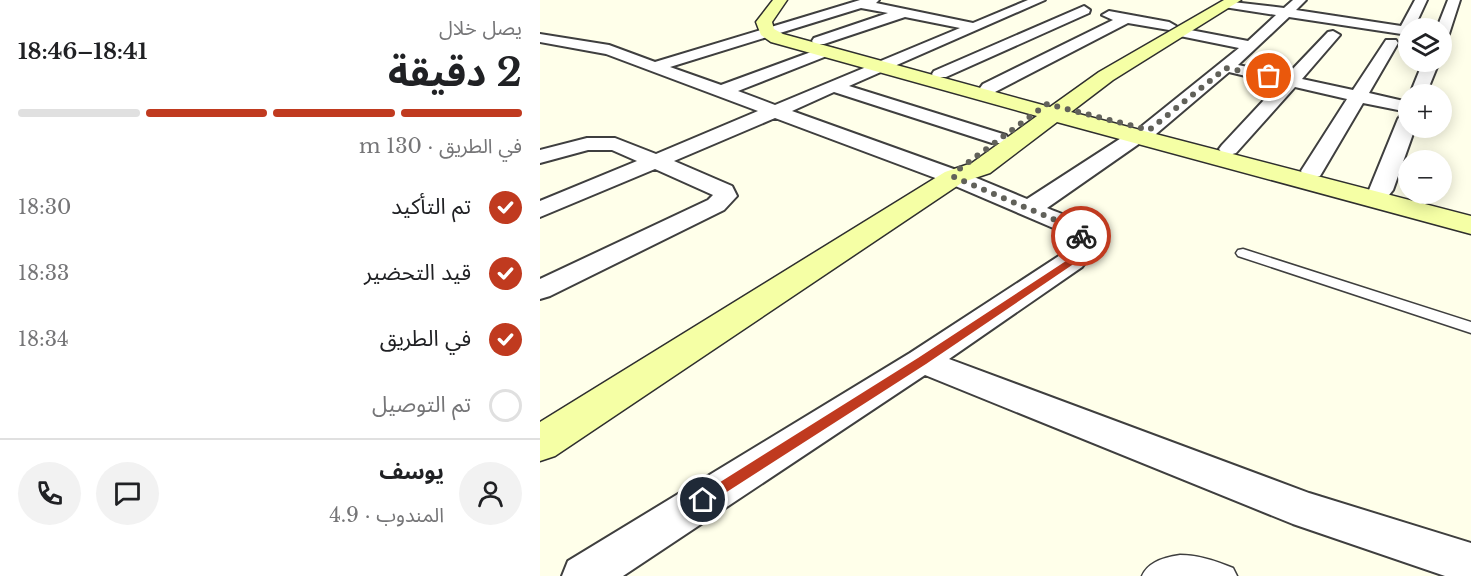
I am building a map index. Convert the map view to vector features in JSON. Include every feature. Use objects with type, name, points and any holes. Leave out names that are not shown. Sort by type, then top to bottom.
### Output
[{"type":"street","points":[[780,0],[764,22],[774,30],[777,38],[829,46],[1471,225]]},
{"type":"street","points":[[774,30],[793,0]]},
{"type":"street","points":[[1030,208],[1142,133],[1226,68],[1300,0]]},
{"type":"street","points":[[1413,18],[1421,0]]},
{"type":"street","points":[[1448,18],[1454,0]]},
{"type":"street","points":[[954,177],[964,163],[999,139],[1106,76],[1174,29],[1226,1],[1333,35],[1398,44]]},
{"type":"street","points":[[654,67],[867,2],[905,13],[974,27]]},
{"type":"street","points":[[540,210],[974,27],[1006,14],[1045,3],[1127,18],[1251,46]]},
{"type":"street","points":[[1346,22],[1358,7]]},
{"type":"street","points":[[983,9],[1006,14]]},
{"type":"street","points":[[940,74],[1084,10]]},
{"type":"street","points":[[720,92],[905,13]]},
{"type":"street","points":[[829,46],[922,16]]},
{"type":"street","points":[[989,88],[1127,18]]},
{"type":"street","points":[[1280,19],[1346,22],[1398,30]]},
{"type":"street","points":[[1229,149],[1333,35]]},
{"type":"street","points":[[540,38],[609,50],[954,177],[1030,208],[1076,231],[1082,238],[1084,246],[1080,254],[922,361],[584,576]]},
{"type":"street","points":[[1312,171],[1358,96],[1398,46]]},
{"type":"street","points":[[887,63],[940,74],[1050,109]]},
{"type":"street","points":[[1226,68],[1398,104]]},
{"type":"street","points":[[832,86],[999,139]]},
{"type":"street","points":[[540,444],[954,177],[981,168],[1050,109]]},
{"type":"street","points":[[1142,133],[1229,149],[1471,212]]},
{"type":"street","points":[[1381,190],[1401,138]]},
{"type":"street","points":[[540,157],[572,147],[608,143],[724,191],[725,196],[716,205],[540,290]]},
{"type":"street","points":[[922,361],[1307,511],[1471,564]]},
{"type":"lane","points":[[1243,253],[1471,328]]},
{"type":"lane","points":[[1154,576],[1164,567],[1194,565],[1224,576]]},
{"type":"way so far","points":[[1081,236],[1067,225],[954,177],[964,163],[1047,104],[1149,130],[1226,68],[1269,76]]},
{"type":"route","points":[[703,500],[922,361],[1072,261],[1080,254],[1084,246],[1081,236]]}]
